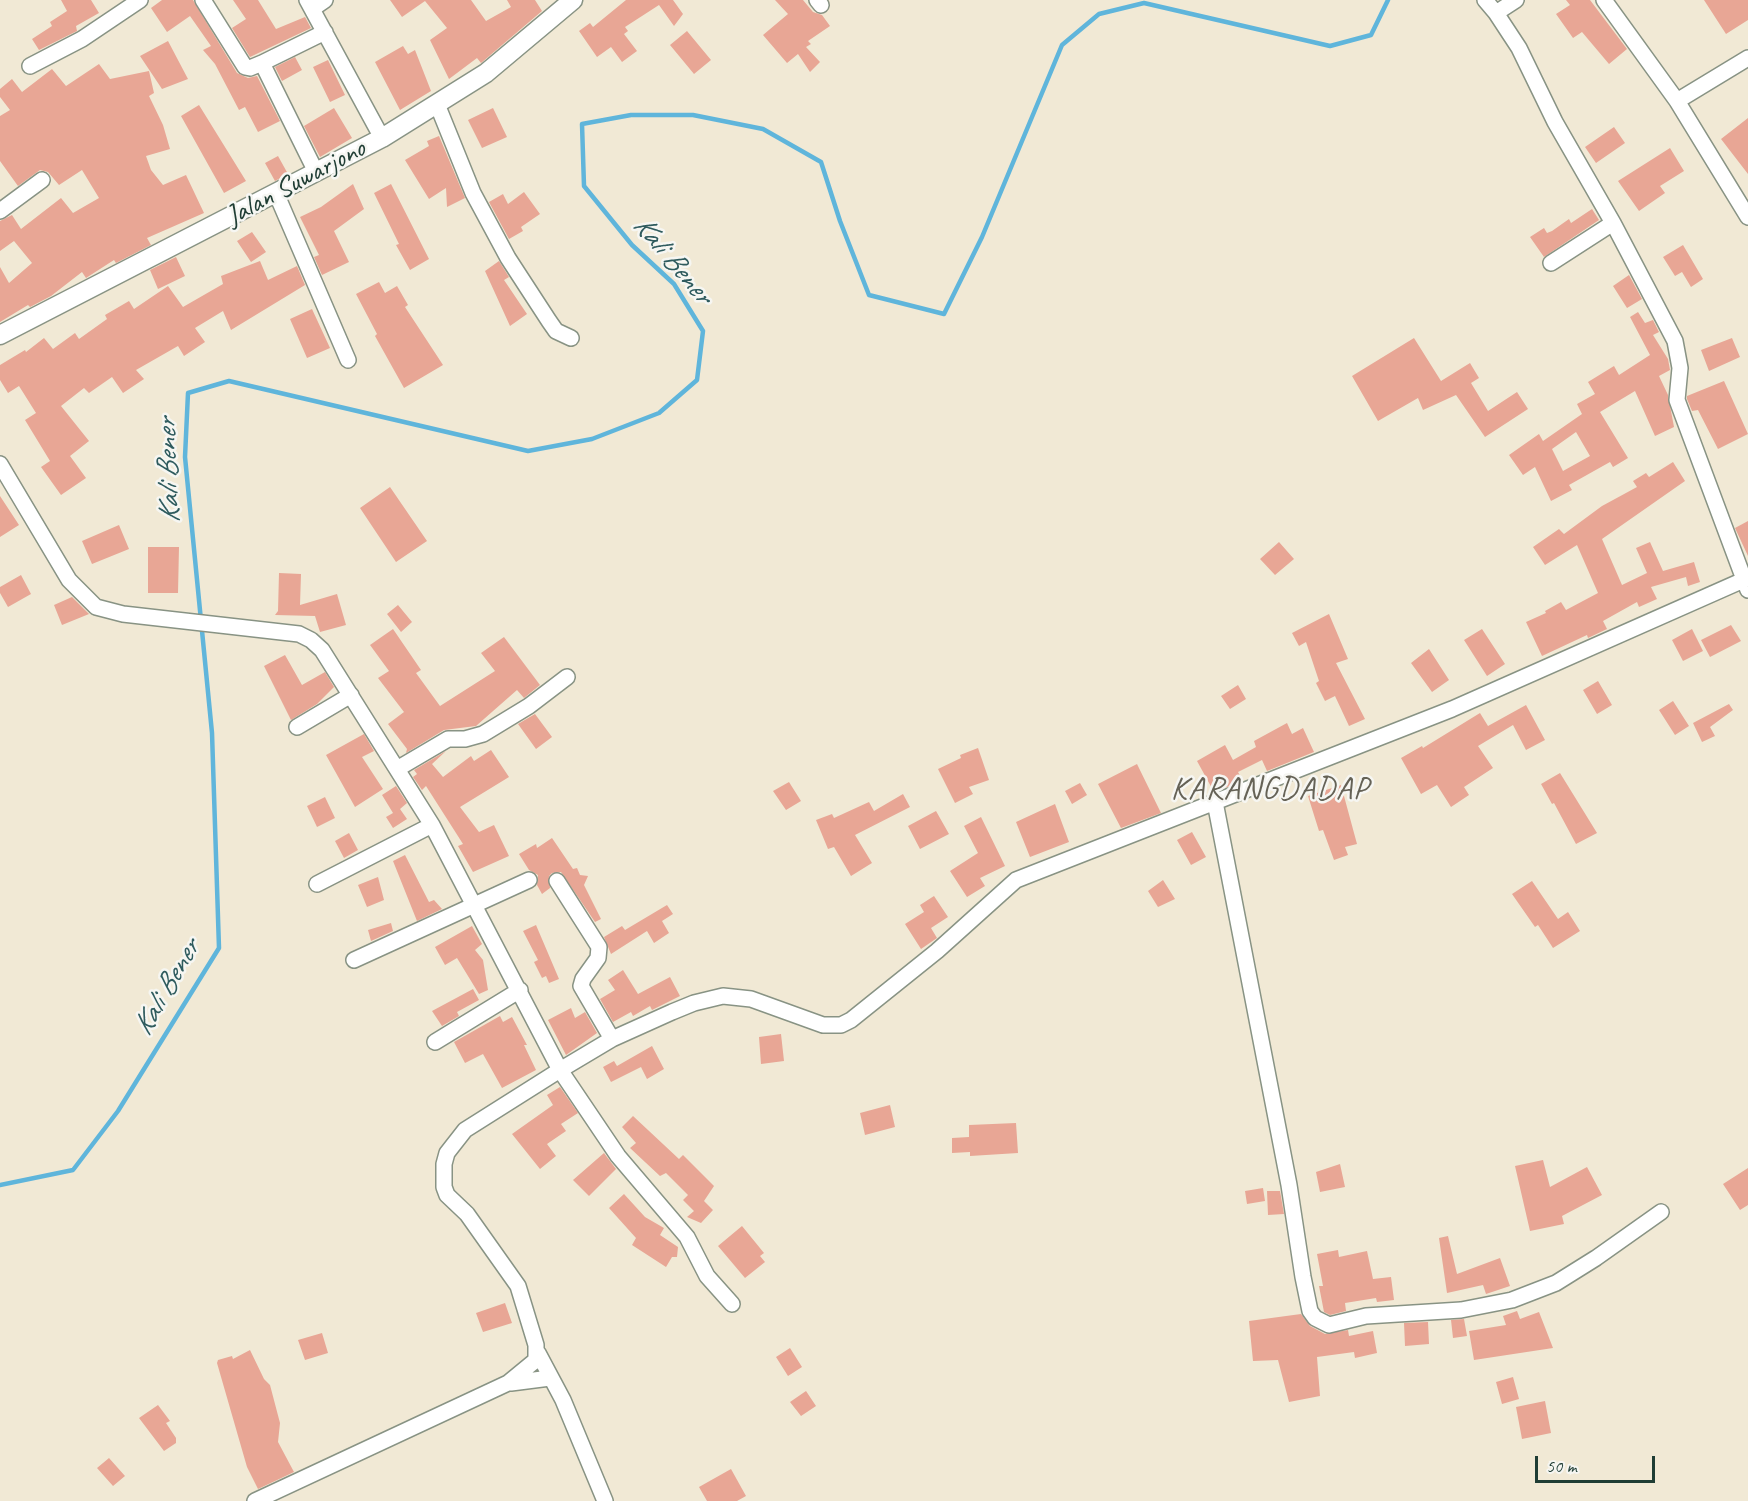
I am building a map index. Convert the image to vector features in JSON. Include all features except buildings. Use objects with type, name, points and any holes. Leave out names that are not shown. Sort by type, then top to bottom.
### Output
[{"type":"street","points":[[30,66],[82,39],[140,0]]},
{"type":"street","points":[[203,0],[245,67],[250,68],[262,63],[325,32]]},
{"type":"street","points":[[325,0],[309,4],[382,138]]},
{"type":"street","name":"Jalan Suwarjono","points":[[0,335],[382,138],[486,73],[573,0]]},
{"type":"street","points":[[605,1501],[563,1400],[538,1353],[518,1286],[467,1214],[447,1195],[444,1187],[444,1164],[451,1147],[465,1130],[612,1039],[687,1006],[723,996],[751,999],[823,1025],[841,1025],[851,1020],[929,958],[1016,880],[1452,709],[1746,583],[1677,400],[1680,368],[1675,341],[1613,223],[1555,122],[1530,67],[1496,13],[1485,0]]},
{"type":"street","points":[[1496,13],[1516,0]]},
{"type":"street","points":[[1604,0],[1677,101],[1748,217]]},
{"type":"street","points":[[1677,101],[1748,58]]},
{"type":"street","points":[[262,63],[316,172]]},
{"type":"street","points":[[437,104],[473,193],[507,258],[553,326],[571,338]]},
{"type":"street","points":[[0,211],[42,180]]},
{"type":"street","points":[[276,193],[348,360]]},
{"type":"street","points":[[1551,263],[1613,223]]},
{"type":"street","points":[[0,464],[69,580],[83,597],[107,611],[299,634],[311,640],[322,650],[432,825],[560,1070],[618,1156],[687,1237],[707,1276],[732,1304]]},
{"type":"street","points":[[397,769],[448,739],[465,739],[483,734],[529,706],[567,677]]},
{"type":"street","points":[[297,727],[351,695]]},
{"type":"street","points":[[1215,802],[1289,1185],[1303,1277],[1310,1311],[1315,1318],[1329,1325],[1366,1316],[1461,1310],[1512,1300],[1556,1283],[1661,1212]]},
{"type":"street","points":[[317,884],[432,825]]},
{"type":"street","points":[[354,960],[529,880]]},
{"type":"street","points":[[557,881],[598,947],[598,958],[583,979],[581,986],[612,1039]]},
{"type":"street","points":[[435,1042],[520,990]]},
{"type":"street","points":[[255,1501],[508,1383],[530,1367],[538,1353]]},
{"type":"street","points":[[508,1383],[550,1378]]},
{"type":"waterway","name":"Kali Bener","points":[[0,1185],[73,1170],[118,1111],[219,948],[212,733],[185,457],[188,393],[229,381],[528,451],[592,439],[659,413],[697,380],[703,331],[674,284],[632,245],[584,186],[582,124],[631,115],[693,115],[763,129],[821,162],[840,221],[869,295],[944,314],[982,237],[1062,45],[1099,14],[1144,3],[1330,46],[1371,35],[1388,0]]},
{"type":"district","name":"KARANGDADAP","points":[[1270,790]]}]
